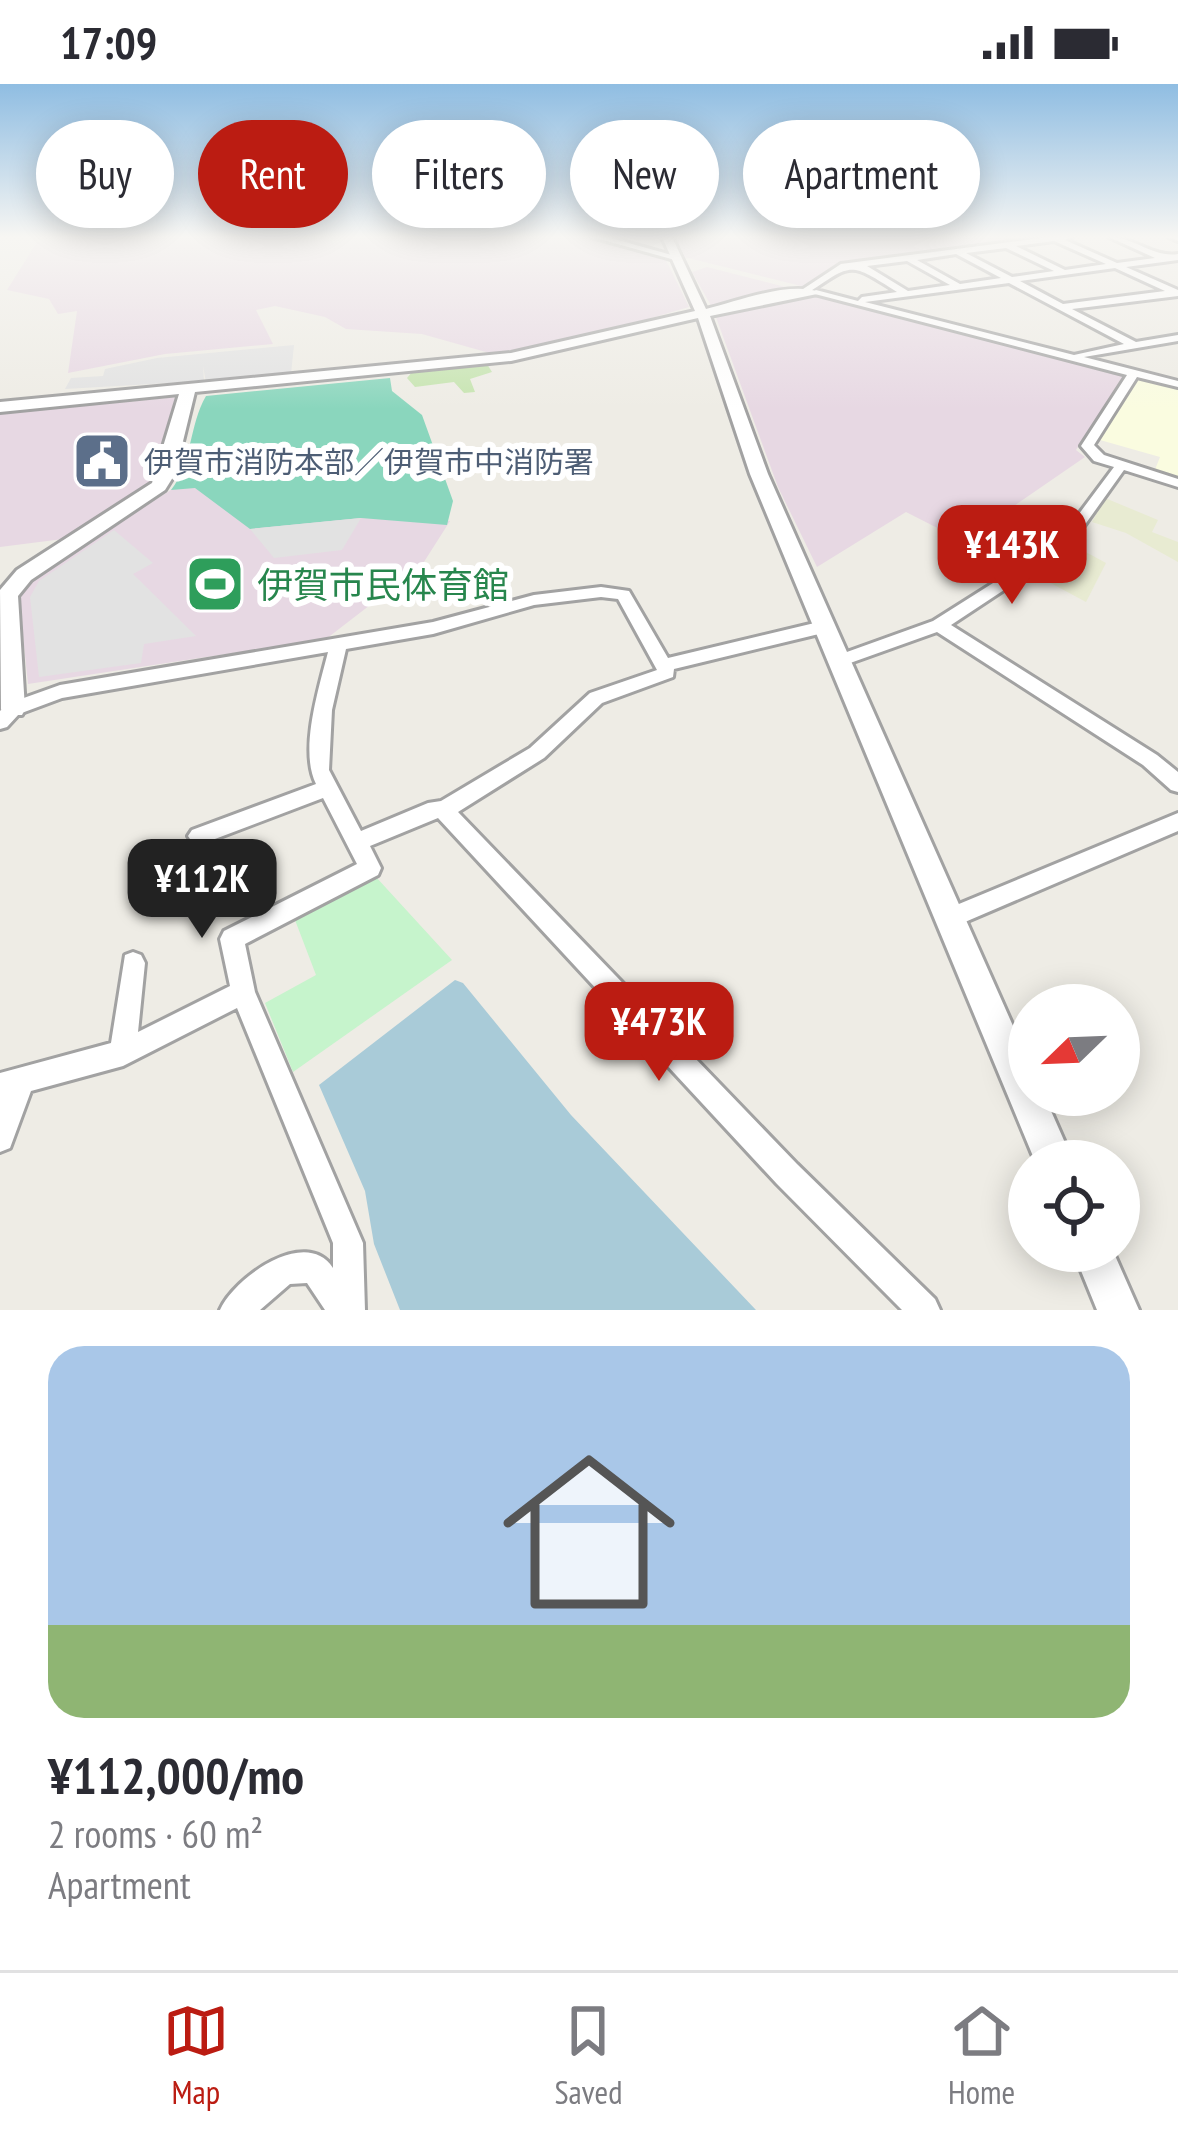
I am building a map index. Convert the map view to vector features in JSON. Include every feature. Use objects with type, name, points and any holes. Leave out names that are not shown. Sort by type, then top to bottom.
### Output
[{"type":"street","points":[[693,294],[759,474],[1045,1140]]},
{"type":"street","points":[[0,407],[511,357],[799,294]]},
{"type":"street","points":[[819,294],[1178,385]]},
{"type":"street","points":[[852,302],[905,294]]},
{"type":"street","points":[[1037,294],[1134,345]]},
{"type":"street","points":[[1062,307],[1160,294]]},
{"type":"street","points":[[1068,356],[1178,338]]},
{"type":"street","points":[[1134,374],[1088,446],[1100,458],[1178,483]]},
{"type":"street","points":[[188,389],[159,486],[24,575],[7,595],[6,716],[60,692],[433,628],[535,601],[602,592],[623,595],[664,665],[667,674],[596,698],[537,753],[444,810],[435,809],[359,841]]},
{"type":"street","points":[[839,662],[939,625],[1069,537],[1121,466]]},
{"type":"street","points":[[939,625],[1150,760],[1178,784]]},
{"type":"street","points":[[664,665],[823,627]]},
{"type":"street","points":[[338,645],[323,710],[319,770],[370,868],[232,939],[243,992],[348,1243],[346,1310]]},
{"type":"street","points":[[199,836],[330,787]]},
{"type":"street","points":[[444,810],[770,1157],[924,1310]]},
{"type":"street","points":[[950,918],[1178,822]]},
{"type":"street","points":[[124,1053],[133,963]]},
{"type":"street","points":[[0,1138],[11,1083],[124,1053],[243,992]]},
{"type":"street","points":[[236,1310],[284,1269],[315,1268],[346,1310]]},
{"type":"street","points":[[1102,1272],[1118,1310]]},
{"type":"shaded area","points":[[27,294],[683,294],[689,307],[573,341],[493,354],[422,334],[346,329],[325,317],[275,306],[256,310],[273,344],[165,354],[68,373],[77,311],[58,314],[49,299]]},
{"type":"shaded area","points":[[705,294],[813,294],[1125,374],[1076,450],[1085,457],[963,541],[906,512],[817,567],[778,487]]},
{"type":"shaded area","points":[[294,345],[291,374],[206,382],[203,366],[204,381],[65,389],[71,378],[103,376],[105,369],[157,358]]},
{"type":"shaded area","points":[[1137,380],[1178,388],[1178,479],[1154,472],[1160,457],[1100,440]]},
{"type":"shaded area","points":[[178,397],[150,484],[63,539],[0,547],[0,414]]},
{"type":"shaded area","points":[[197,485],[367,516],[450,521],[422,565],[326,639],[28,684],[19,598],[30,579],[174,488]]},
{"type":"shaded area","points":[[1105,498],[1158,520],[1152,532],[1178,542],[1178,562],[1126,533],[1092,522]]},
{"type":"shaded area","points":[[361,518],[342,550],[274,558],[250,529]]},
{"type":"shaded area","points":[[114,530],[153,563],[133,574],[196,636],[144,644],[141,663],[39,677],[30,597],[39,581]]},
{"type":"shaded area","points":[[1071,544],[1106,563],[1086,602],[1032,573]]},
{"type":"green space","points":[[487,364],[492,372],[470,379],[475,392],[464,393],[454,382],[415,387],[407,378],[412,372]]},
{"type":"green space","points":[[390,378],[392,391],[422,415],[453,501],[447,525],[361,518],[250,529],[195,488],[171,490],[206,396]]},
{"type":"green space","points":[[376,877],[452,960],[293,1072],[265,1003],[316,975],[295,920]]},
{"type":"water","points":[[455,980],[463,983],[571,1115],[756,1310],[400,1310],[374,1244],[365,1191],[319,1085]]},
{"type":"place","name":"伊賀市消防本部／伊賀市中消防署","points":[[102,461]]},
{"type":"place","name":"伊賀市民体育館","points":[[215,584]]}]
